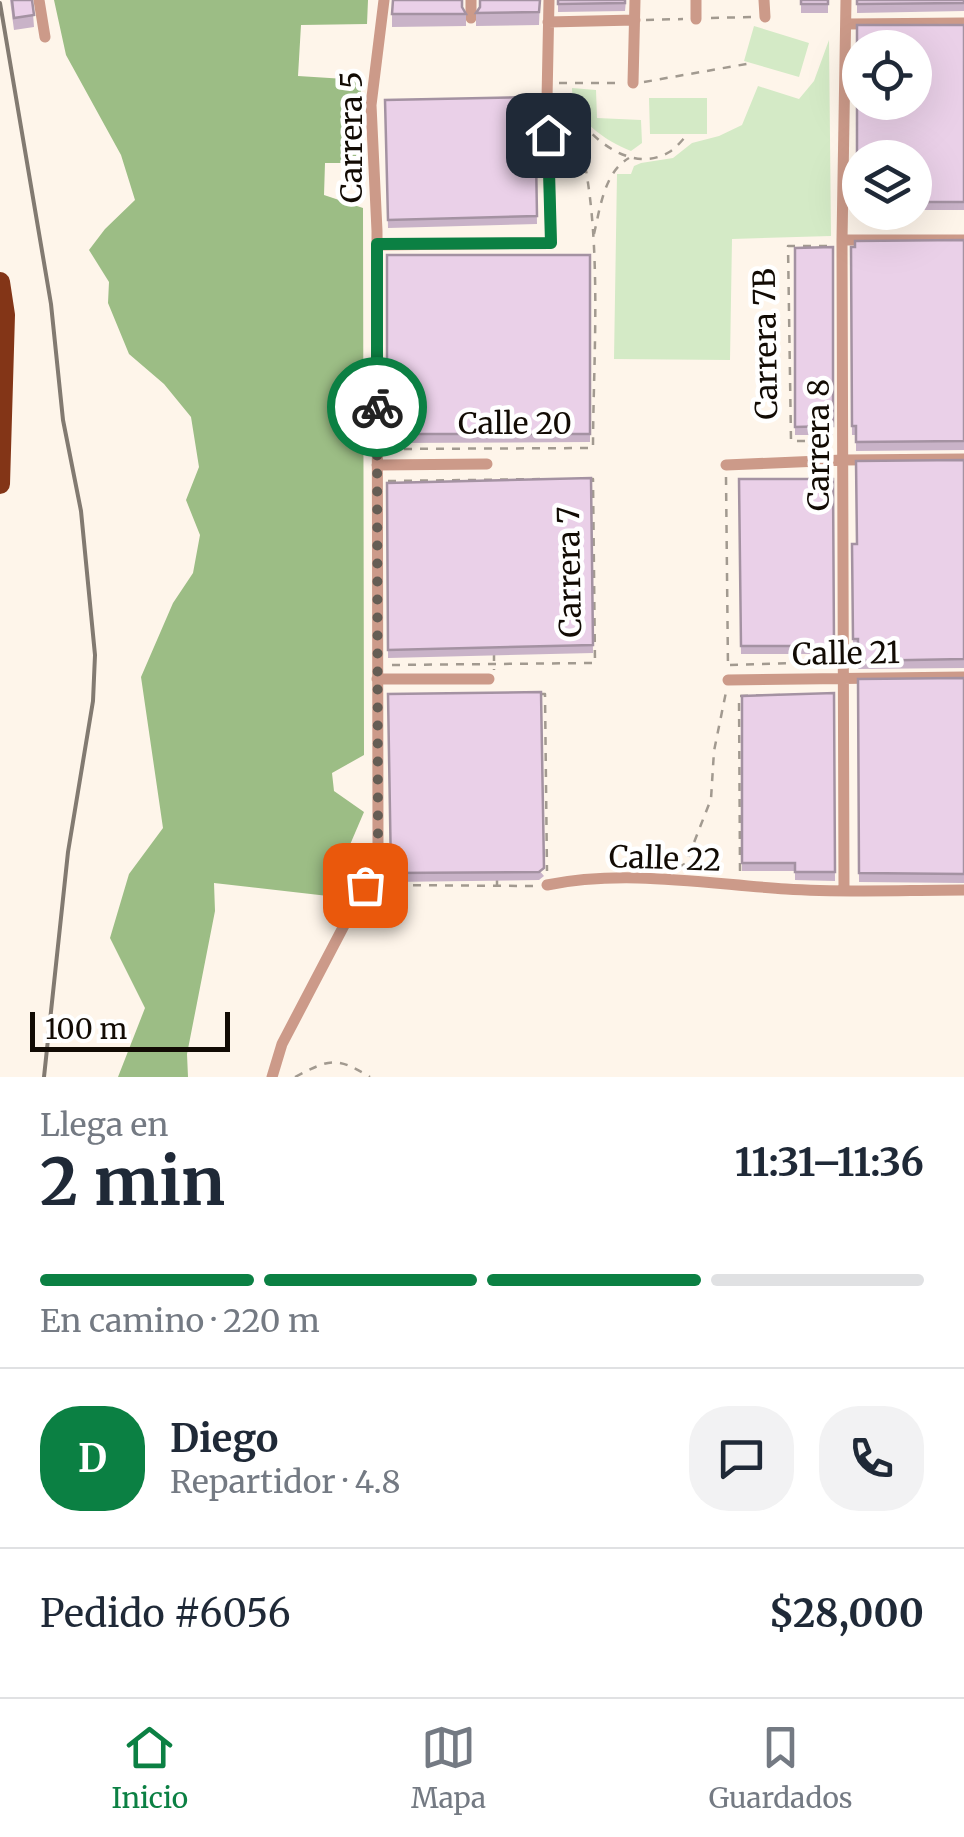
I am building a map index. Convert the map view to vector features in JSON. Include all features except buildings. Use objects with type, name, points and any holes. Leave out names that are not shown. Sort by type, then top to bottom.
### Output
[{"type":"highway","points":[[0,282],[5,315],[0,484]]},
{"type":"street","points":[[40,0],[45,38]]},
{"type":"street","name":"Carrera 5","points":[[368,880],[378,845],[377,244],[371,105],[384,0]]},
{"type":"street","points":[[471,0],[472,18]]},
{"type":"street","points":[[377,244],[551,243],[549,0]]},
{"type":"street","points":[[633,83],[635,0]]},
{"type":"street","points":[[696,0],[696,19]]},
{"type":"street","points":[[764,0],[764,17]]},
{"type":"street","name":"Carrera 8","points":[[844,890],[842,240],[846,0]]},
{"type":"street","points":[[548,22],[635,20]]},
{"type":"street","points":[[846,24],[964,22]]},
{"type":"street","points":[[842,240],[964,240]]},
{"type":"street","points":[[726,466],[964,458]]},
{"type":"street","name":"Calle 20","points":[[377,465],[488,464]]},
{"type":"street","name":"Calle 21","points":[[728,680],[964,677]]},
{"type":"street","points":[[377,679],[492,679]]},
{"type":"street","name":"Calle 22","points":[[547,885],[663,879],[790,889],[964,890]]},
{"type":"street","points":[[272,1077],[282,1044],[368,880]]},
{"type":"path","points":[[547,83],[633,83],[752,63]]},
{"type":"path","points":[[547,83],[604,147],[630,157],[670,152],[688,134]]},
{"type":"path","points":[[566,101],[576,125],[587,178],[592,240]]},
{"type":"path","points":[[592,240],[611,178],[622,161],[630,157]]},
{"type":"path","name":"Calle 20","points":[[377,449],[594,448],[592,240]]},
{"type":"path","name":"Carrera 7B","points":[[842,240],[834,246],[788,246],[791,441],[843,442]]},
{"type":"path","name":"Calle 20","points":[[377,481],[545,479]]},
{"type":"path","name":"Calle 20","points":[[577,480],[593,480]]},
{"type":"path","name":"Carrera 7","points":[[492,664],[595,663],[593,480]]},
{"type":"path","points":[[491,645],[492,679]]},
{"type":"path","name":"Calle 21","points":[[728,665],[844,662]]},
{"type":"path","points":[[377,665],[492,664]]},
{"type":"path","points":[[368,880],[547,885],[545,694],[528,694]]},
{"type":"path","name":"Calle 21","points":[[740,878],[739,696],[788,695]]},
{"type":"path","points":[[494,867],[495,886]]},
{"type":"path","points":[[295,1077],[330,1060],[346,1062],[370,1077]]},
{"type":"green space","points":[[54,0],[368,0],[367,24],[301,25],[298,76],[361,80],[361,156],[352,163],[325,163],[324,195],[363,208],[364,755],[332,773],[334,791],[364,812],[328,896],[214,883],[215,911],[187,1054],[188,1077],[118,1077],[145,1008],[110,938],[129,874],[163,828],[141,677],[173,603],[193,573],[200,535],[186,500],[199,467],[191,417],[164,384],[129,354],[108,303],[109,282],[89,250],[135,200],[121,155],[66,55]]},
{"type":"green space","points":[[754,26],[809,43],[799,77],[744,61]]},
{"type":"green space","points":[[829,40],[831,236],[732,239],[730,360],[614,359],[617,174],[631,174],[634,166],[641,163],[673,158],[692,143],[742,125],[758,86],[799,99],[814,81]]},
{"type":"green space","points":[[572,88],[596,90],[597,118],[641,120],[642,143],[631,151],[601,135],[577,110]]},
{"type":"green space","points":[[649,98],[707,98],[707,134],[650,134]]},
{"type":"railway","points":[[0,3],[51,304],[63,420],[81,511],[95,655],[93,701],[68,852],[44,1077]]},
{"type":"way so far","points":[[365,885],[372,874],[378,845],[377,407]]},
{"type":"route","points":[[377,407],[377,244],[551,243],[548,135]]}]
